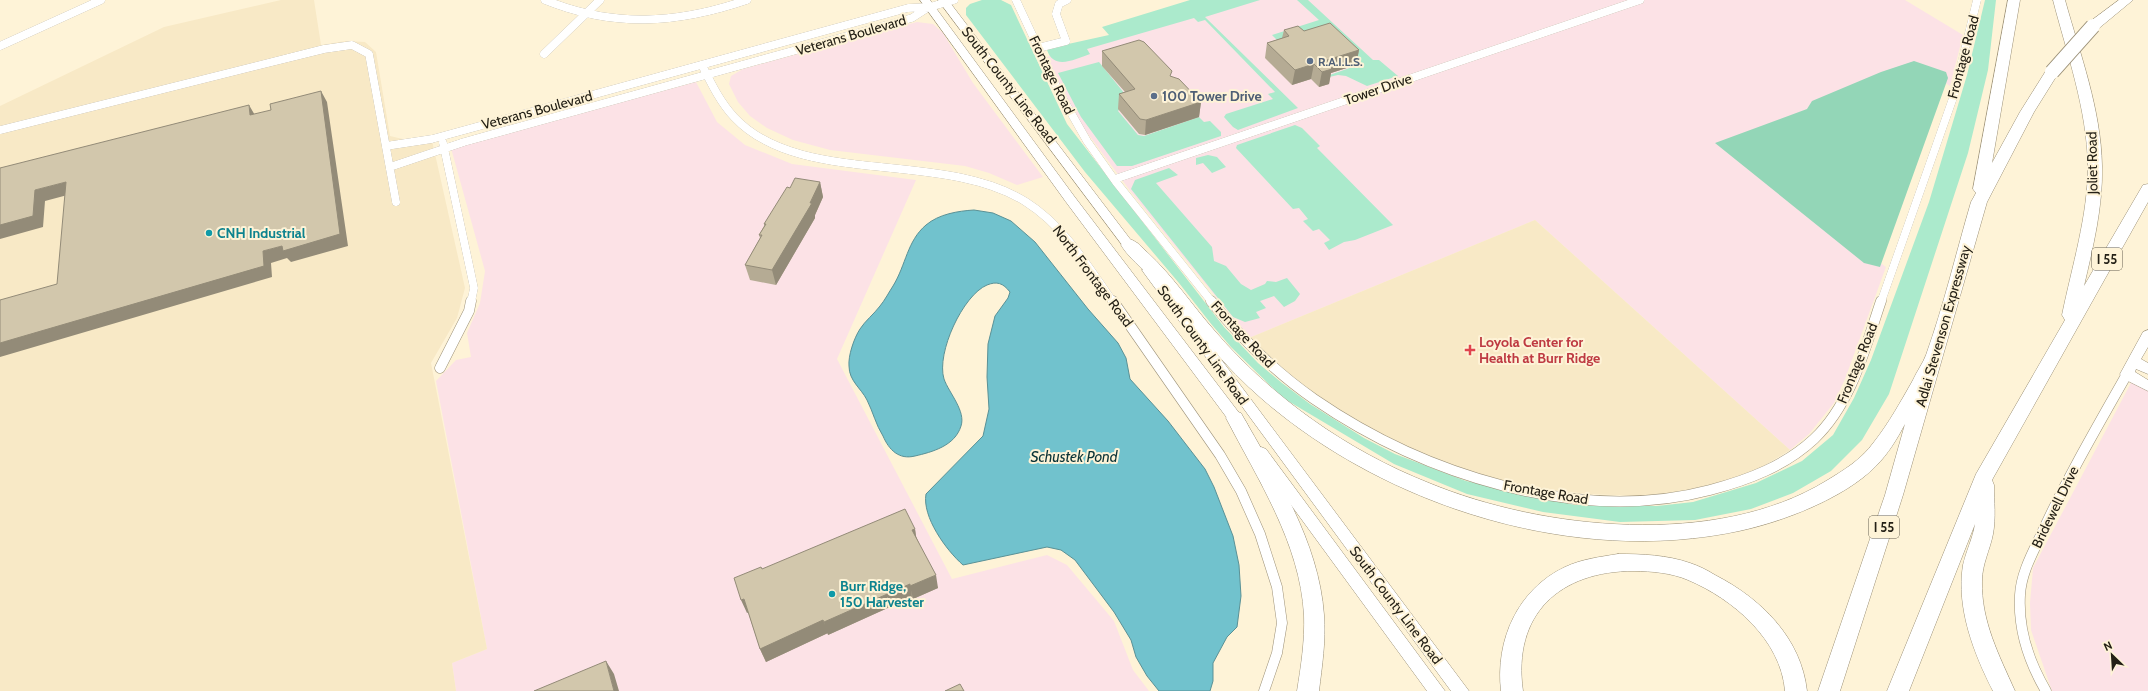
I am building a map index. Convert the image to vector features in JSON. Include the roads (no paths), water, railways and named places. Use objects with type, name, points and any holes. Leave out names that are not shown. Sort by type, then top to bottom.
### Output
[{"type":"highway","points":[[1979,202],[1992,118],[2014,0]]},
{"type":"highway","name":"Joliet Road","points":[[2059,0],[2086,92],[2091,120],[2095,165],[2093,205],[2067,328]]},
{"type":"highway","name":"Adlai Stevenson Expressway","points":[[1829,691],[1894,495],[1979,202],[2027,112],[2052,72],[2093,26],[2127,0]]},
{"type":"highway","name":"I 55","points":[[1898,691],[1985,474],[2067,328],[2148,189]]},
{"type":"highway","points":[[1129,245],[1159,272],[1222,351],[1268,393],[1300,419],[1332,440],[1368,461],[1441,496],[1511,516],[1559,527],[1640,533],[1690,531],[1730,525],[1801,504],[1834,486],[1860,469],[1879,450],[1932,360]]},
{"type":"highway","points":[[1235,418],[1288,519],[1304,558],[1315,611],[1314,648],[1308,691]]},
{"type":"highway","points":[[1985,474],[1983,533],[1973,566],[1972,594],[1981,637],[1992,670],[2004,691]]},
{"type":"highway","points":[[1512,691],[1509,674],[1512,649],[1518,629],[1528,609],[1537,597],[1550,585],[1577,570],[1593,565],[1623,563],[1656,565],[1690,572],[1744,602],[1764,621],[1787,654],[1795,675],[1796,691]]},
{"type":"main road","name":"South County Line Road","points":[[947,1],[1461,691]]},
{"type":"main road","name":"South County Line Road","points":[[928,3],[1074,205],[1235,418],[1437,691]]},
{"type":"main road","name":"Bridewell Drive","points":[[2127,374],[2135,362],[2148,334]]},
{"type":"main road","points":[[2135,362],[2148,369]]},
{"type":"main road","points":[[2127,374],[2148,386]]},
{"type":"street","points":[[0,46],[101,0]]},
{"type":"street","points":[[545,0],[585,14],[640,19],[670,18],[714,10],[748,0]]},
{"type":"street","points":[[544,54],[600,0]]},
{"type":"street","name":"Frontage Road","points":[[1016,0],[1072,118],[1088,144],[1222,314],[1254,350],[1297,386],[1331,411],[1370,433],[1419,457],[1460,473],[1514,488],[1600,501],[1660,501],[1701,493],[1733,484],[1762,473],[1788,459],[1811,442],[1830,421],[1843,400],[1858,367],[1953,98],[1977,0]]},
{"type":"street","points":[[1038,48],[1066,41],[1056,14],[1059,4],[1067,0]]},
{"type":"street","name":"Tower Drive","points":[[1115,179],[1640,0]]},
{"type":"street","points":[[928,3],[947,1]]},
{"type":"street","name":"Veterans Boulevard","points":[[386,146],[407,144],[441,136],[928,3]]},
{"type":"street","name":"Veterans Boulevard","points":[[390,167],[444,148],[912,18],[928,3]]},
{"type":"street","points":[[0,130],[324,49],[352,45],[369,54],[396,202]]},
{"type":"street","name":"North Frontage Road","points":[[702,65],[726,108],[753,133],[772,144],[827,160],[927,171],[970,178],[1002,189],[1026,201],[1059,227],[1130,324],[1223,460],[1250,509],[1264,546],[1282,614],[1277,661],[1264,691]]},
{"type":"street","points":[[440,368],[469,311],[474,288],[441,136]]},
{"type":"street","name":"Bridewell Drive","points":[[2046,691],[2030,658],[2021,626],[2020,594],[2027,567],[2058,495],[2127,374]]},
{"type":"water","name":"Schustek Pond","points":[[974,210],[993,213],[1011,221],[1035,242],[1088,309],[1118,343],[1126,358],[1130,379],[1168,421],[1205,469],[1214,487],[1233,536],[1239,565],[1241,596],[1237,627],[1227,637],[1213,663],[1213,681],[1210,691],[1159,691],[1147,676],[1136,657],[1131,640],[1114,612],[1075,560],[1061,550],[1047,547],[963,565],[949,551],[931,523],[926,503],[926,494],[983,436],[989,409],[987,377],[988,344],[995,316],[1008,298],[1010,292],[1005,287],[994,283],[987,285],[978,291],[969,300],[961,312],[948,340],[944,355],[944,379],[959,408],[962,420],[961,426],[954,439],[942,447],[909,457],[904,457],[895,453],[885,441],[865,396],[851,376],[849,357],[856,337],[862,326],[882,304],[893,286],[911,246],[920,231],[931,221],[937,218],[955,212]]},
{"type":"place","name":"R.A.I.L.S.","points":[[1310,61]]},
{"type":"place","name":"100 Tower Drive","points":[[1154,96]]},
{"type":"place","name":"CNH Industrial","points":[[209,233]]},
{"type":"place","name":"Loyola Center for Health at Burr Ridge","points":[[1470,350]]},
{"type":"place","name":"Burr Ridge, 150 Harvester","points":[[832,594]]}]
